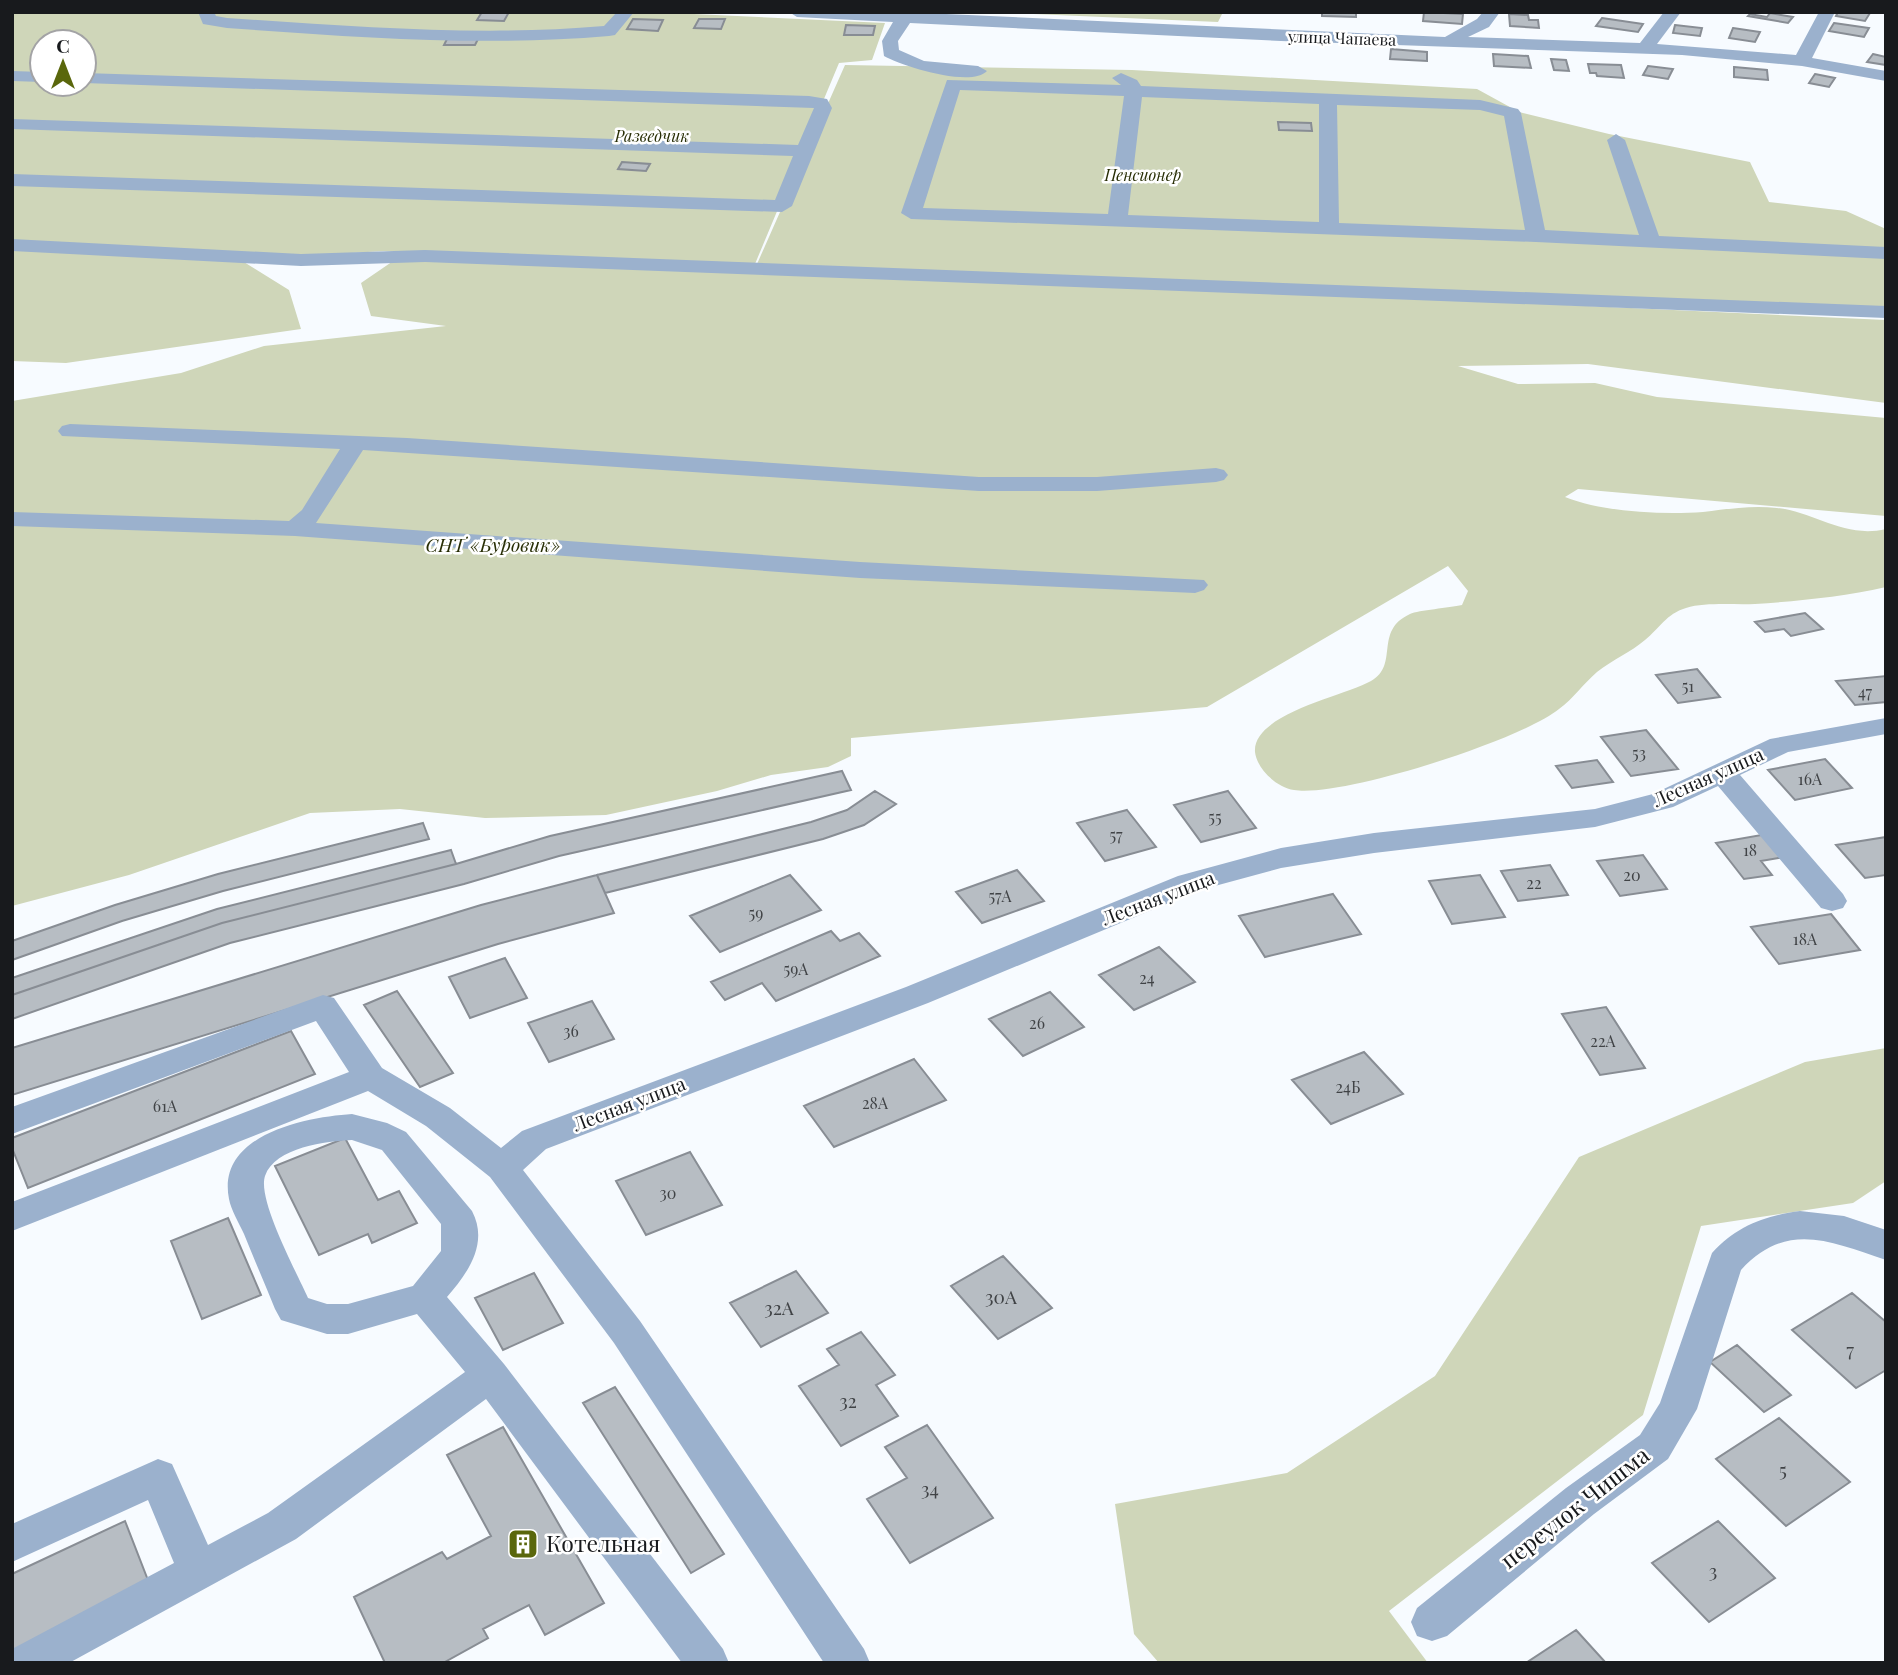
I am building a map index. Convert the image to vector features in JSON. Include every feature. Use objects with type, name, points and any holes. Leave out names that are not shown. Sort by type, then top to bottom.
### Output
[{"type":"street","points":[[206,12],[209,20],[227,23],[470,37],[524,37],[609,31],[626,12]]},
{"type":"street","name":"улица Чапаева","points":[[797,12],[904,18],[1075,19],[1281,36],[1724,52],[1801,61],[1886,76]]},
{"type":"street","points":[[1645,48],[1673,12]]},
{"type":"street","points":[[1801,61],[1827,12]]},
{"type":"street","points":[[904,18],[890,41],[890,52],[901,60],[950,70],[1081,72],[1118,77],[1131,83],[1134,90],[1117,221]]},
{"type":"street","points":[[1281,36],[1290,18]]},
{"type":"street","points":[[1449,41],[1488,18],[1524,44]]},
{"type":"street","points":[[12,180],[782,206],[823,108],[821,103],[98,78]]},
{"type":"street","points":[[1536,236],[1512,113],[1480,104],[953,83],[911,213],[1536,236],[1886,253]]},
{"type":"street","points":[[1328,98],[1329,229]]},
{"type":"street","points":[[12,124],[805,151]]},
{"type":"street","points":[[1616,140],[1651,242]]},
{"type":"street","points":[[12,245],[301,260],[425,256],[1886,312]]},
{"type":"street","points":[[70,430],[356,443],[979,484],[1097,484],[1216,475]]},
{"type":"street","points":[[295,529],[311,515],[356,443]]},
{"type":"street","points":[[12,519],[295,529],[860,570],[1195,585]]},
{"type":"street","name":"Лесная улица","points":[[502,1168],[534,1140],[917,995],[1189,883],[1281,858],[1374,843],[1595,818],[1663,800],[1780,745],[1886,726]]},
{"type":"street","points":[[1722,773],[1832,901]]},
{"type":"street","points":[[12,1121],[323,1006],[370,1077],[438,1117],[502,1168],[626,1332],[849,1663]]},
{"type":"street","points":[[12,1217],[370,1077]]},
{"type":"street","points":[[352,1127],[375,1132],[394,1141],[459,1221],[458,1252],[447,1272],[425,1297],[348,1319],[327,1319],[294,1309],[247,1200],[246,1185],[251,1167],[270,1150],[291,1137],[320,1128],[352,1127]]},
{"type":"street","name":"переулок Чишма","points":[[1432,1622],[1580,1500],[1654,1447],[1678,1409],[1725,1263],[1736,1248],[1754,1235],[1777,1227],[1811,1225],[1842,1229],[1886,1246]]},
{"type":"street","points":[[425,1297],[490,1375],[708,1663]]},
{"type":"street","points":[[27,1663],[282,1526],[490,1375]]},
{"type":"street","points":[[12,1544],[158,1476],[198,1571]]},
{"type":"green space","name":"Разведчик","points":[[12,12],[651,12],[885,23],[872,60],[839,63],[755,264],[384,251],[303,256],[12,240]]},
{"type":"green space","points":[[989,12],[1223,12],[1218,22]]},
{"type":"green space","name":"Пенсионер","points":[[845,65],[1132,70],[1477,89],[1519,112],[1609,134],[1750,162],[1769,202],[1846,211],[1886,229],[1886,307],[757,264]]},
{"type":"green space","points":[[12,249],[239,259],[289,290],[301,329],[66,363],[12,361]]},
{"type":"green space","name":"СНТ «Буровик»","points":[[399,257],[1097,283],[1886,320],[1886,403],[1588,364],[1458,366],[1518,384],[1595,383],[1657,397],[1886,418],[1886,516],[1578,489],[1565,497],[1596,506],[1651,513],[1768,507],[1791,510],[1844,528],[1871,531],[1886,529],[1886,587],[1804,600],[1711,604],[1686,608],[1673,614],[1640,644],[1597,672],[1564,705],[1539,722],[1430,764],[1350,785],[1294,790],[1281,785],[1259,765],[1255,752],[1258,739],[1268,727],[1283,717],[1371,681],[1384,666],[1392,629],[1399,621],[1410,614],[1462,605],[1468,591],[1448,566],[1207,707],[851,738],[851,756],[828,767],[771,775],[717,791],[606,815],[485,818],[400,809],[310,813],[129,875],[12,906],[12,401],[181,373],[264,346],[446,326],[371,316],[361,283]]},
{"type":"green space","points":[[1886,1048],[1886,1181],[1853,1203],[1701,1226],[1643,1415],[1389,1611],[1428,1663],[1159,1663],[1134,1634],[1115,1504],[1287,1473],[1435,1376],[1579,1157],[1805,1062]]},
{"type":"building","points":[[482,12],[509,12],[504,21],[477,20]]},
{"type":"building","points":[[1322,12],[1356,12],[1356,17],[1322,16]]},
{"type":"building","points":[[1424,12],[1463,14],[1462,24],[1423,21]]},
{"type":"building","points":[[1838,12],[1870,13],[1865,21],[1836,16]]},
{"type":"building","points":[[1770,13],[1793,17],[1788,23],[1748,16],[1750,14],[1767,17]]},
{"type":"building","points":[[1509,14],[1528,15],[1529,20],[1538,20],[1539,28],[1510,26]]},
{"type":"building","points":[[1602,18],[1643,24],[1638,32],[1596,26]]},
{"type":"building","points":[[633,19],[663,20],[658,31],[627,29]]},
{"type":"building","points":[[699,19],[725,19],[721,29],[694,28]]},
{"type":"building","points":[[1834,23],[1869,28],[1864,37],[1829,31]]},
{"type":"building","points":[[846,25],[875,26],[873,35],[844,35]]},
{"type":"building","points":[[1675,25],[1702,28],[1700,36],[1673,33]]},
{"type":"building","points":[[1733,28],[1760,32],[1755,42],[1729,38]]},
{"type":"building","points":[[447,39],[478,39],[475,45],[444,45]]},
{"type":"building","points":[[1391,49],[1427,52],[1427,61],[1390,59]]},
{"type":"building","points":[[1493,54],[1528,56],[1531,68],[1494,66]]},
{"type":"building","points":[[1873,54],[1886,57],[1886,65],[1867,62]]},
{"type":"building","points":[[1551,59],[1566,60],[1569,71],[1554,70]]},
{"type":"building","points":[[1588,64],[1621,65],[1624,78],[1597,76],[1596,73],[1590,73]]},
{"type":"building","points":[[1648,66],[1673,69],[1668,79],[1643,75]]},
{"type":"building","points":[[1734,67],[1767,70],[1768,80],[1734,77]]},
{"type":"building","points":[[1815,74],[1835,78],[1829,87],[1809,83]]},
{"type":"building","points":[[1278,122],[1311,123],[1312,131],[1279,130]]},
{"type":"building","points":[[622,162],[650,164],[646,171],[618,169]]},
{"type":"building","points":[[1805,613],[1823,629],[1791,636],[1784,629],[1765,632],[1755,622]]},
{"type":"building","points":[[1697,669],[1720,697],[1678,703],[1656,675]]},
{"type":"building","points":[[1886,676],[1886,702],[1855,705],[1836,681]]},
{"type":"building","points":[[1646,730],[1678,769],[1631,776],[1601,737]]},
{"type":"building","points":[[1825,759],[1852,788],[1795,800],[1768,770]]},
{"type":"building","points":[[1597,760],[1613,782],[1572,788],[1556,766]]},
{"type":"building","points":[[842,771],[851,790],[559,856],[464,884],[230,943],[12,1019],[12,995],[222,923],[456,864],[550,836]]},
{"type":"building","points":[[875,791],[896,804],[864,825],[823,839],[605,893],[597,875],[811,822],[847,810]]},
{"type":"building","points":[[1228,791],[1256,828],[1201,842],[1174,805]]},
{"type":"building","points":[[1127,810],[1156,847],[1105,861],[1077,823]]},
{"type":"building","points":[[423,823],[429,839],[223,891],[122,921],[12,960],[12,941],[115,905],[218,874]]},
{"type":"building","points":[[1767,834],[1785,857],[1761,861],[1772,875],[1744,879],[1716,843]]},
{"type":"building","points":[[1886,837],[1886,875],[1865,878],[1836,845]]},
{"type":"building","points":[[451,850],[456,864],[222,923],[12,995],[12,978],[217,909]]},
{"type":"building","points":[[1643,855],[1667,889],[1620,896],[1597,861]]},
{"type":"building","points":[[1550,865],[1568,895],[1518,901],[1501,871]]},
{"type":"building","points":[[1017,870],[1044,901],[982,923],[956,892]]},
{"type":"building","points":[[597,875],[614,913],[498,944],[12,1095],[12,1048],[481,905]]},
{"type":"building","points":[[790,875],[821,910],[720,952],[690,916]]},
{"type":"building","points":[[1480,875],[1505,917],[1452,924],[1429,881]]},
{"type":"building","points":[[1333,894],[1361,934],[1265,957],[1239,916]]},
{"type":"building","points":[[1831,914],[1860,950],[1779,964],[1751,927]]},
{"type":"building","points":[[831,931],[840,941],[859,933],[880,956],[776,1001],[762,983],[725,1000],[711,982]]},
{"type":"building","points":[[1159,947],[1195,982],[1134,1010],[1099,975]]},
{"type":"building","points":[[505,958],[527,998],[470,1018],[449,977]]},
{"type":"building","points":[[397,991],[453,1073],[420,1087],[364,1005]]},
{"type":"building","points":[[1050,992],[1084,1027],[1023,1056],[989,1019]]},
{"type":"building","points":[[592,1001],[614,1039],[549,1062],[528,1023]]},
{"type":"building","points":[[1606,1007],[1645,1068],[1600,1075],[1562,1014]]},
{"type":"building","points":[[291,1031],[315,1074],[28,1188],[12,1148],[12,1138]]},
{"type":"building","points":[[1364,1052],[1403,1094],[1331,1124],[1292,1080]]},
{"type":"building","points":[[914,1059],[946,1100],[834,1147],[804,1106]]},
{"type":"building","points":[[345,1138],[378,1200],[399,1191],[417,1223],[372,1243],[368,1234],[319,1255],[275,1166]]},
{"type":"building","points":[[690,1152],[722,1205],[646,1235],[616,1181]]},
{"type":"building","points":[[228,1218],[261,1295],[202,1319],[171,1241]]},
{"type":"building","points":[[1003,1256],[1052,1308],[998,1339],[951,1286]]},
{"type":"building","points":[[796,1271],[828,1313],[761,1347],[730,1303]]},
{"type":"building","points":[[534,1273],[563,1323],[503,1350],[475,1298]]},
{"type":"building","points":[[1852,1293],[1886,1322],[1886,1370],[1856,1388],[1792,1330]]},
{"type":"building","points":[[861,1332],[895,1375],[876,1385],[898,1416],[841,1446],[799,1386],[839,1365],[827,1349]]},
{"type":"building","points":[[1737,1345],[1791,1395],[1764,1412],[1710,1362]]},
{"type":"building","points":[[615,1387],[724,1554],[691,1573],[583,1403]]},
{"type":"building","points":[[1779,1418],[1850,1482],[1786,1526],[1716,1459]]},
{"type":"building","points":[[927,1425],[993,1518],[910,1563],[867,1499],[907,1478],[885,1447]]},
{"type":"building","name":"Котельная","points":[[503,1427],[604,1603],[545,1635],[529,1605],[483,1629],[488,1638],[443,1663],[385,1663],[354,1597],[442,1552],[447,1559],[491,1536],[447,1455]]},
{"type":"building","points":[[125,1521],[151,1588],[12,1656],[12,1574]]},
{"type":"building","points":[[1718,1521],[1775,1578],[1709,1622],[1652,1563]]},
{"type":"building","points":[[1576,1630],[1606,1663],[1526,1663]]},
{"type":"place","name":"Котельная","points":[[523,1544]]}]
